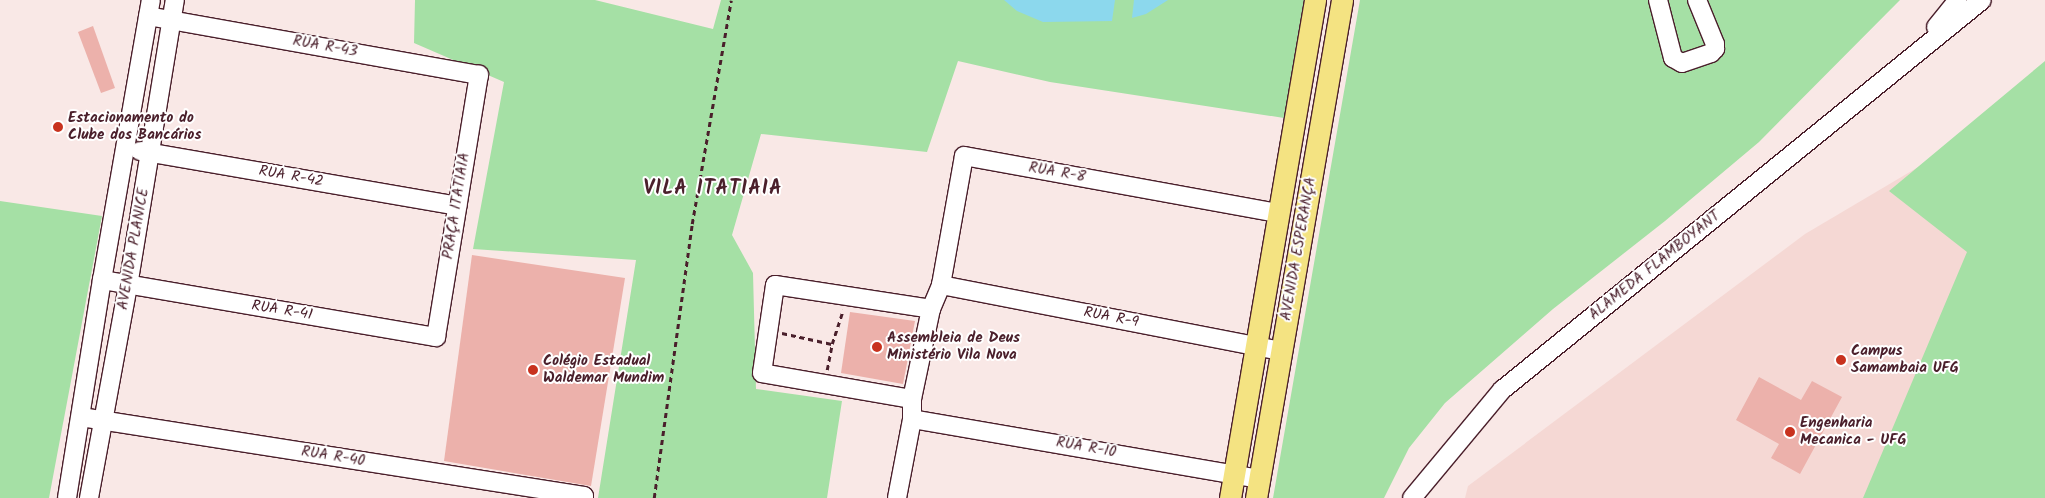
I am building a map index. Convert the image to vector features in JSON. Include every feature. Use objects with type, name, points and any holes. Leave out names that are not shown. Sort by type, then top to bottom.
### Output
[{"type":"main road","name":"AVENIDA ESPERANÇA","points":[[1230,498],[1315,0]]},
{"type":"main road","name":"AVENIDA ESPERANÇA","points":[[1258,489],[1342,0]]},
{"type":"street","name":"AVENIDA PLANICE","points":[[89,498],[128,286],[175,0]]},
{"type":"street","points":[[1658,0],[1673,58],[1682,63],[1710,53],[1715,49],[1715,44],[1697,0]]},
{"type":"street","name":"ALAMEDA FLAMBOYANT","points":[[1916,53],[1958,0]]},
{"type":"street","name":"ALAMEDA FLAMBOYANT","points":[[1412,498],[1502,390],[1982,0]]},
{"type":"street","name":"AVENIDA PLANICE","points":[[67,498],[102,280],[150,8]]},
{"type":"street","name":"RUA R-43","points":[[150,8],[172,20],[479,75]]},
{"type":"street","name":"PRAÇA ITATIAIA","points":[[436,337],[479,75]]},
{"type":"street","name":"RUA R-42","points":[[125,148],[457,206]]},
{"type":"street","name":"RUA R-8","points":[[941,285],[964,156],[1279,213]]},
{"type":"street","name":"RUA R-41","points":[[102,280],[128,286],[436,337]]},
{"type":"street","points":[[912,399],[762,373],[775,285],[931,309]]},
{"type":"street","name":"RUA R-9","points":[[941,285],[1282,351]]},
{"type":"street","points":[[898,498],[912,419],[912,399],[931,309],[941,285]]},
{"type":"street","name":"RUA R-40","points":[[81,417],[584,497]]},
{"type":"street","name":"RUA R-10","points":[[912,419],[1234,474],[1258,489]]},
{"type":"path","points":[[654,498],[692,224],[731,0]]},
{"type":"path","points":[[825,384],[832,344],[848,296]]},
{"type":"path","points":[[769,330],[832,344]]},
{"type":"shaded area","name":"Campus Samambaia UFG","points":[[2045,92],[2045,498],[1465,498],[1468,486],[1805,234]]},
{"type":"green space","points":[[415,0],[595,0],[713,29],[721,0],[1304,0],[1284,118],[1050,82],[958,61],[927,152],[761,134],[732,235],[753,273],[756,389],[842,401],[827,498],[598,498],[636,260],[473,249],[504,82],[414,43]]},
{"type":"green space","points":[[1360,0],[1900,0],[1759,142],[1665,221],[1553,309],[1445,403],[1409,448],[1384,498],[1273,498]]},
{"type":"green space","points":[[2045,61],[2045,498],[1863,498],[1967,252],[1889,191]]},
{"type":"green space","points":[[0,201],[102,216],[49,498],[0,498]]},
{"type":"water","points":[[1004,0],[1115,0],[1112,21],[1043,22],[1017,11]]},
{"type":"water","points":[[1134,0],[1168,0],[1146,14],[1132,18]]},
{"type":"building","points":[[93,26],[115,88],[101,93],[78,32]]},
{"type":"building","name":"Colégio Estadual Waldemar Mundim","points":[[472,255],[625,278],[591,486],[444,461]]},
{"type":"building","name":"Assembleia de Deus Ministério Vila Nova","points":[[850,312],[915,321],[903,384],[841,373]]},
{"type":"building","name":"Engenharia Mecanica - UFG","points":[[1759,377],[1801,400],[1812,381],[1842,397],[1800,474],[1771,458],[1779,444],[1736,420]]},
{"type":"place","name":"Estacionamento do Clube dos Bancários","points":[[58,127]]},
{"type":"place","name":"Assembleia de Deus Ministério Vila Nova","points":[[877,347]]},
{"type":"place","name":"Campus Samambaia UFG","points":[[1841,360]]},
{"type":"place","name":"Colégio Estadual Waldemar Mundim","points":[[533,370]]},
{"type":"place","name":"Engenharia Mecanica - UFG","points":[[1790,432]]},
{"type":"district","name":"VILA ITATIAIA","points":[[713,189]]}]
